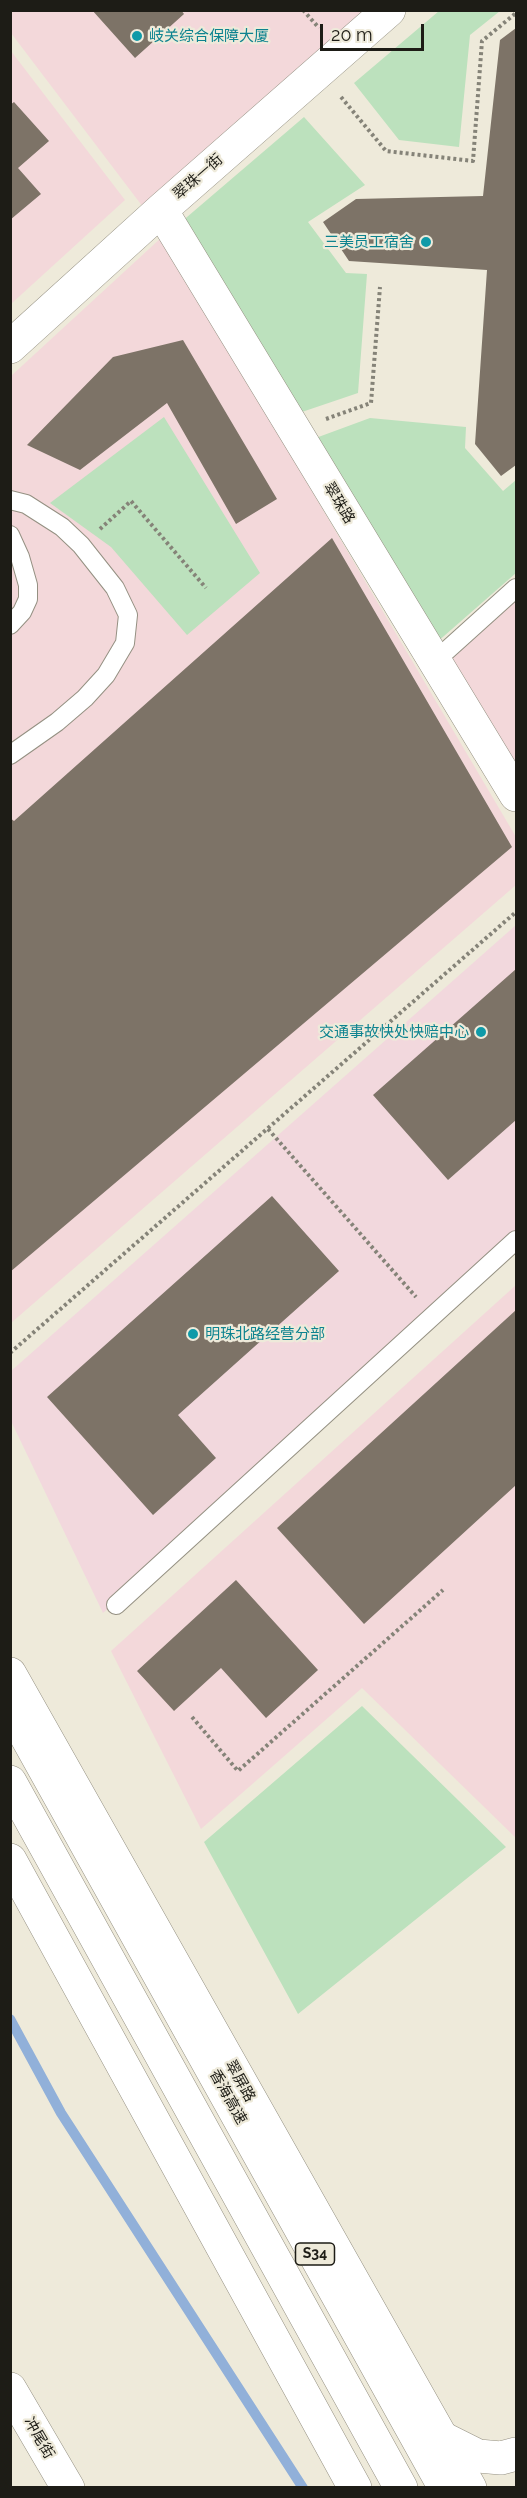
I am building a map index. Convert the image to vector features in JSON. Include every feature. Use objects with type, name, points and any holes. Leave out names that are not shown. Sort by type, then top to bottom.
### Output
[{"type":"main road","name":"翠珠一街","points":[[10,347],[160,210],[389,10]]},
{"type":"main road","name":"翠珠路","points":[[160,210],[516,795]]},
{"type":"main road","name":"翠屏路","points":[[10,1674],[470,2487]]},
{"type":"main road","points":[[10,1689],[39,1757]]},
{"type":"main road","name":"香海高速","points":[[10,1707],[445,2487]]},
{"type":"main road","points":[[10,1782],[401,2487]]},
{"type":"main road","points":[[10,1860],[355,2487]]},
{"type":"main road","name":"冲尾街","points":[[10,2389],[68,2487]]},
{"type":"main road","points":[[442,2438],[478,2456],[501,2458],[516,2454]]},
{"type":"lane","points":[[10,500],[35,510],[62,527],[81,545],[115,588],[128,615],[125,643],[106,675],[85,698],[10,755]]},
{"type":"lane","points":[[10,535],[28,585],[28,600],[22,612],[10,625]]},
{"type":"lane","points":[[435,661],[516,588]]},
{"type":"lane","points":[[116,1605],[516,1240]]},
{"type":"path","points":[[319,72],[386,152],[473,161],[482,41],[516,13]]},
{"type":"path","points":[[294,430],[371,403],[380,287]]},
{"type":"path","points":[[81,545],[131,501],[206,588]]},
{"type":"path","points":[[10,1353],[516,912]]},
{"type":"path","points":[[268,1129],[433,1316]]},
{"type":"path","points":[[192,1717],[238,1771],[443,1590]]},
{"type":"shaded area","points":[[11,11],[374,11],[146,211],[11,33]]},
{"type":"shaded area","points":[[11,51],[125,200],[11,304]]},
{"type":"shaded area","points":[[162,237],[516,837],[516,885],[11,1323],[11,376]]},
{"type":"shaded area","points":[[516,591],[516,797],[437,661]]},
{"type":"shaded area","points":[[516,925],[516,1249],[103,1613],[11,1421],[11,1371]]},
{"type":"shaded area","points":[[516,1285],[516,1838],[362,1688],[201,1829],[111,1651]]},
{"type":"green space","points":[[439,11],[500,11],[470,35],[459,147],[399,140],[354,83]]},
{"type":"green space","points":[[304,117],[365,185],[308,222],[346,273],[367,274],[358,393],[296,414],[180,223]]},
{"type":"green space","points":[[164,417],[260,573],[187,635],[111,547],[50,503]]},
{"type":"green space","points":[[370,418],[466,427],[465,448],[503,491],[516,480],[516,573],[436,643],[313,439]]},
{"type":"green space","points":[[362,1706],[506,1847],[298,2014],[204,1842]]},
{"type":"building","name":"岐关综合保障大厦","points":[[92,10],[181,10],[184,14],[135,58]]},
{"type":"building","name":"三美员工宿舍","points":[[516,28],[516,465],[501,476],[475,444],[487,270],[349,261],[323,222],[356,199],[483,196],[500,40]]},
{"type":"building","points":[[14,102],[49,141],[18,168],[41,194],[10,220],[10,105]]},
{"type":"building","points":[[183,340],[277,499],[236,524],[167,403],[80,470],[27,445],[113,357]]},
{"type":"building","points":[[332,538],[512,847],[10,1272],[10,818],[14,821]]},
{"type":"building","name":"交通事故快处快赔中心","points":[[516,969],[516,1120],[448,1180],[373,1095]]},
{"type":"building","name":"明珠北路经营分部","points":[[272,1196],[339,1271],[178,1415],[216,1458],[153,1515],[47,1397]]},
{"type":"building","points":[[516,1310],[516,1485],[364,1624],[277,1528]]},
{"type":"building","points":[[236,1580],[318,1670],[266,1718],[221,1668],[174,1711],[137,1671]]},
{"type":"waterway","points":[[10,2019],[61,2113],[303,2488]]},
{"type":"place","name":"岐关综合保障大厦","points":[[137,36]]},
{"type":"place","name":"三美员工宿舍","points":[[426,242]]},
{"type":"place","name":"交通事故快处快赔中心","points":[[481,1032]]},
{"type":"place","name":"明珠北路经营分部","points":[[193,1334]]}]
